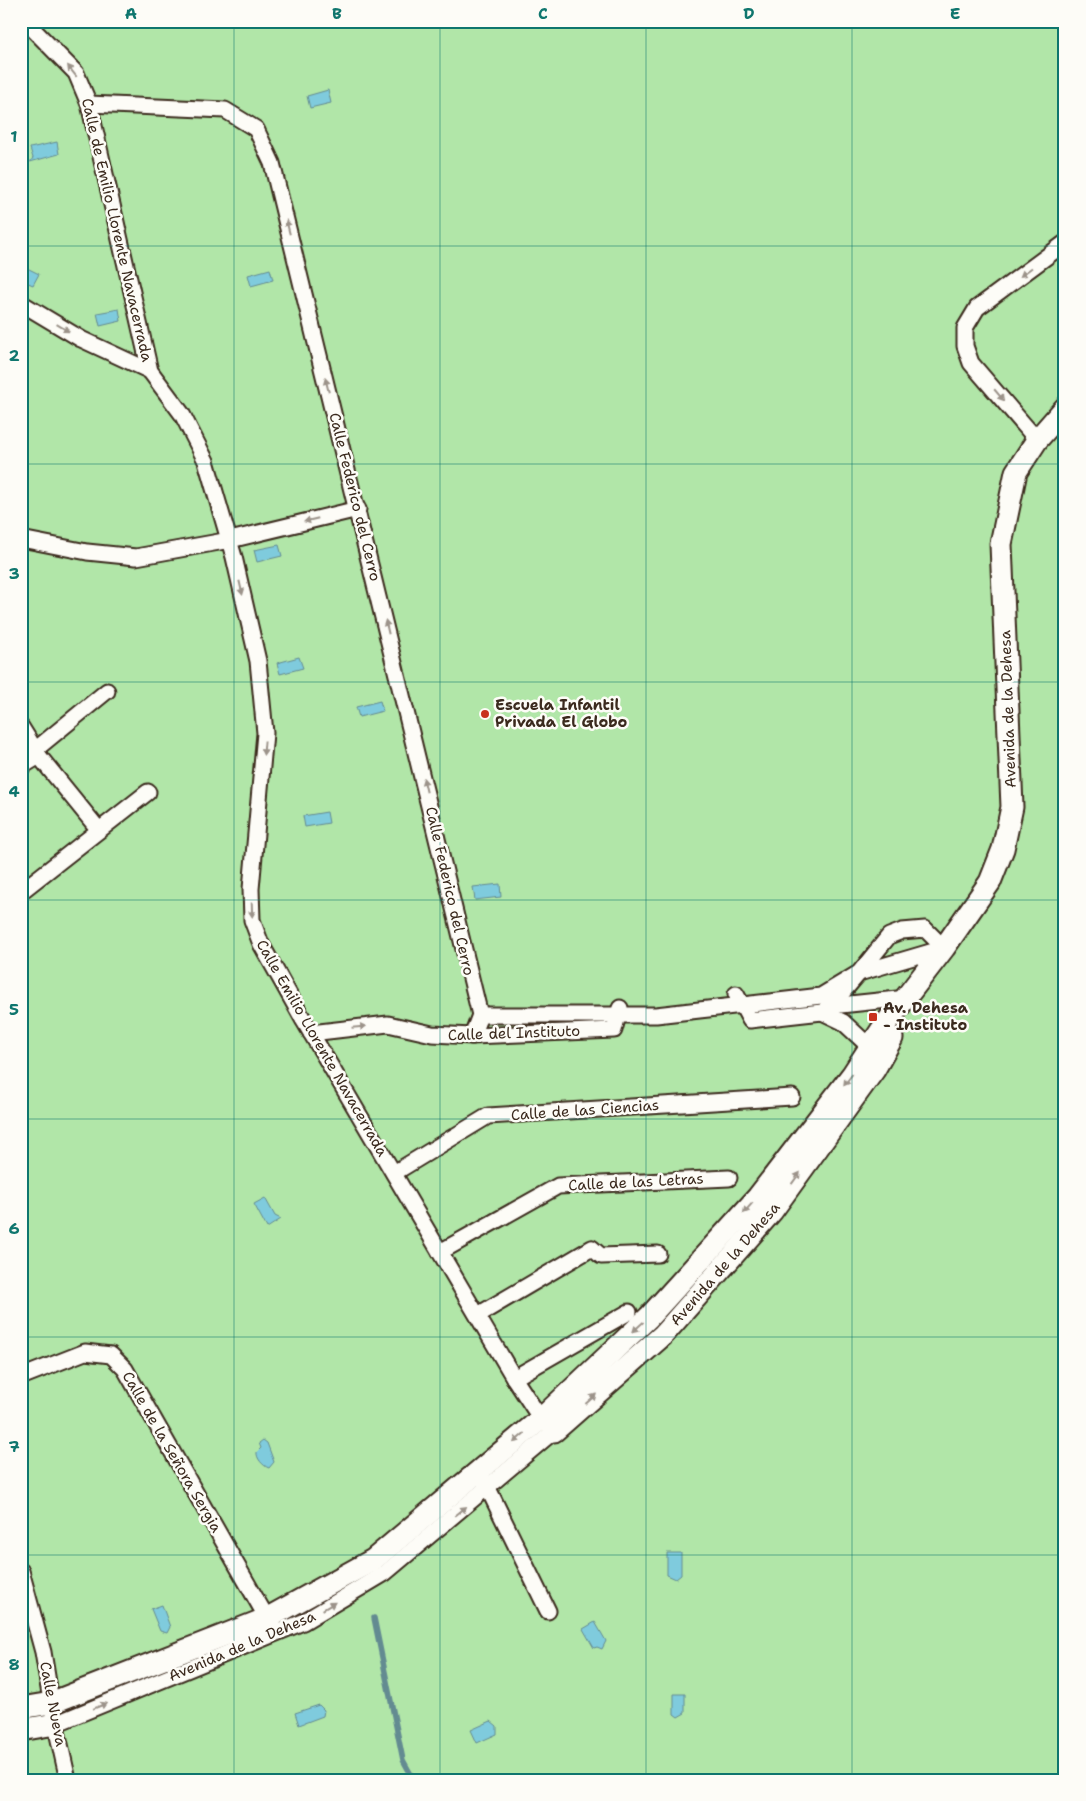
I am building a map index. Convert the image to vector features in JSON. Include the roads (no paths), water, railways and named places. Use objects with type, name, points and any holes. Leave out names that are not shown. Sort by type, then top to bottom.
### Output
[{"type":"street","name":"Calle de Emilio Llorente Navacerrada","points":[[25,21],[76,73],[89,104],[150,371]]},
{"type":"street","name":"Calle Federico del Cerro","points":[[89,104],[225,110],[256,129],[272,163],[480,1015]]},
{"type":"street","points":[[1037,440],[971,363],[965,346],[964,328],[978,308],[1065,243]]},
{"type":"street","points":[[21,302],[81,339],[150,371]]},
{"type":"street","name":"Calle Emilio Llorente Navacerrada","points":[[150,371],[182,414],[206,461],[230,540],[258,661],[265,733],[251,889],[252,920],[261,944],[311,1033],[514,1378],[548,1424]]},
{"type":"street","name":"Avenida de la Dehesa","points":[[548,1424],[747,1211],[871,1048],[884,1026],[944,948],[990,882],[1003,850],[1012,807],[1001,544],[1016,472],[1037,440],[1065,408]]},
{"type":"street","points":[[21,539],[87,552],[136,557],[230,540],[358,509]]},
{"type":"street","points":[[21,768],[107,691]]},
{"type":"street","points":[[21,727],[37,753],[99,830]]},
{"type":"street","points":[[23,890],[148,792]]},
{"type":"street","name":"Calle del Instituto","points":[[480,1015],[619,1012],[656,1015],[740,1000],[821,996],[859,973],[944,948],[926,929],[902,931],[888,936],[859,973],[826,1009]]},
{"type":"street","points":[[740,1000],[750,1020],[907,998]]},
{"type":"street","name":"Avenida de la Dehesa","points":[[21,1730],[55,1724],[272,1626],[374,1560],[485,1480],[548,1424],[663,1335],[772,1212],[874,1070],[894,1035],[907,998]]},
{"type":"street","points":[[826,1009],[871,1048]]},
{"type":"street","name":"Calle del Instituto","points":[[311,1033],[388,1024],[432,1034],[472,1036],[614,1030],[619,1012]]},
{"type":"street","points":[[472,1036],[480,1015]]},
{"type":"street","name":"Calle de las Ciencias","points":[[394,1173],[488,1116],[792,1097]]},
{"type":"street","name":"Calle de las Letras","points":[[440,1252],[558,1186],[729,1178]]},
{"type":"street","points":[[478,1315],[592,1248],[601,1256],[658,1254]]},
{"type":"street","points":[[514,1378],[629,1312]]},
{"type":"street","name":"Calle de la Señora Sergia","points":[[21,1376],[85,1352],[111,1355],[125,1369],[272,1626]]},
{"type":"street","points":[[485,1480],[548,1611]]},
{"type":"street","name":"Calle Nueva","points":[[21,1571],[43,1652],[55,1724],[68,1780]]},
{"type":"street","name":"Avenida de la Dehesa","points":[[21,1708],[51,1703],[272,1626]]},
{"type":"water","points":[[328,90],[331,103],[310,108],[307,96]]},
{"type":"water","points":[[57,142],[59,154],[30,162],[33,158],[30,148]]},
{"type":"water","points":[[21,265],[39,274],[33,285],[21,280]]},
{"type":"water","points":[[270,269],[273,280],[251,286],[248,275]]},
{"type":"water","points":[[119,309],[121,321],[100,326],[97,313]]},
{"type":"water","points":[[279,545],[282,556],[257,562],[254,550]]},
{"type":"water","points":[[299,657],[303,668],[280,674],[277,663]]},
{"type":"water","points":[[380,701],[383,711],[359,717],[356,707]]},
{"type":"water","points":[[327,812],[329,823],[305,827],[303,816]]},
{"type":"water","points":[[500,884],[501,897],[475,900],[473,887]]},
{"type":"water","points":[[265,1198],[275,1216],[281,1219],[267,1228],[254,1204]]},
{"type":"water","points":[[263,1440],[267,1443],[274,1462],[269,1468],[260,1462],[257,1454],[261,1448],[259,1443]]},
{"type":"water","points":[[667,1553],[681,1553],[681,1575],[676,1579],[667,1575]]},
{"type":"water","points":[[162,1605],[170,1627],[167,1633],[160,1631],[151,1609]]},
{"type":"water","points":[[595,1622],[606,1641],[602,1649],[594,1648],[583,1629]]},
{"type":"water","points":[[674,1694],[685,1694],[685,1713],[678,1717],[674,1714]]},
{"type":"water","points":[[319,1705],[324,1710],[323,1716],[299,1725],[295,1713]]},
{"type":"water","points":[[491,1721],[497,1726],[497,1734],[477,1743],[471,1730]]},
{"type":"waterway","points":[[374,1618],[403,1760],[414,1780]]},
{"type":"place","name":"Escuela Infantil Privada El Globo","points":[[485,714]]},
{"type":"place","name":"Av. Dehesa - Instituto","points":[[873,1017]]}]
